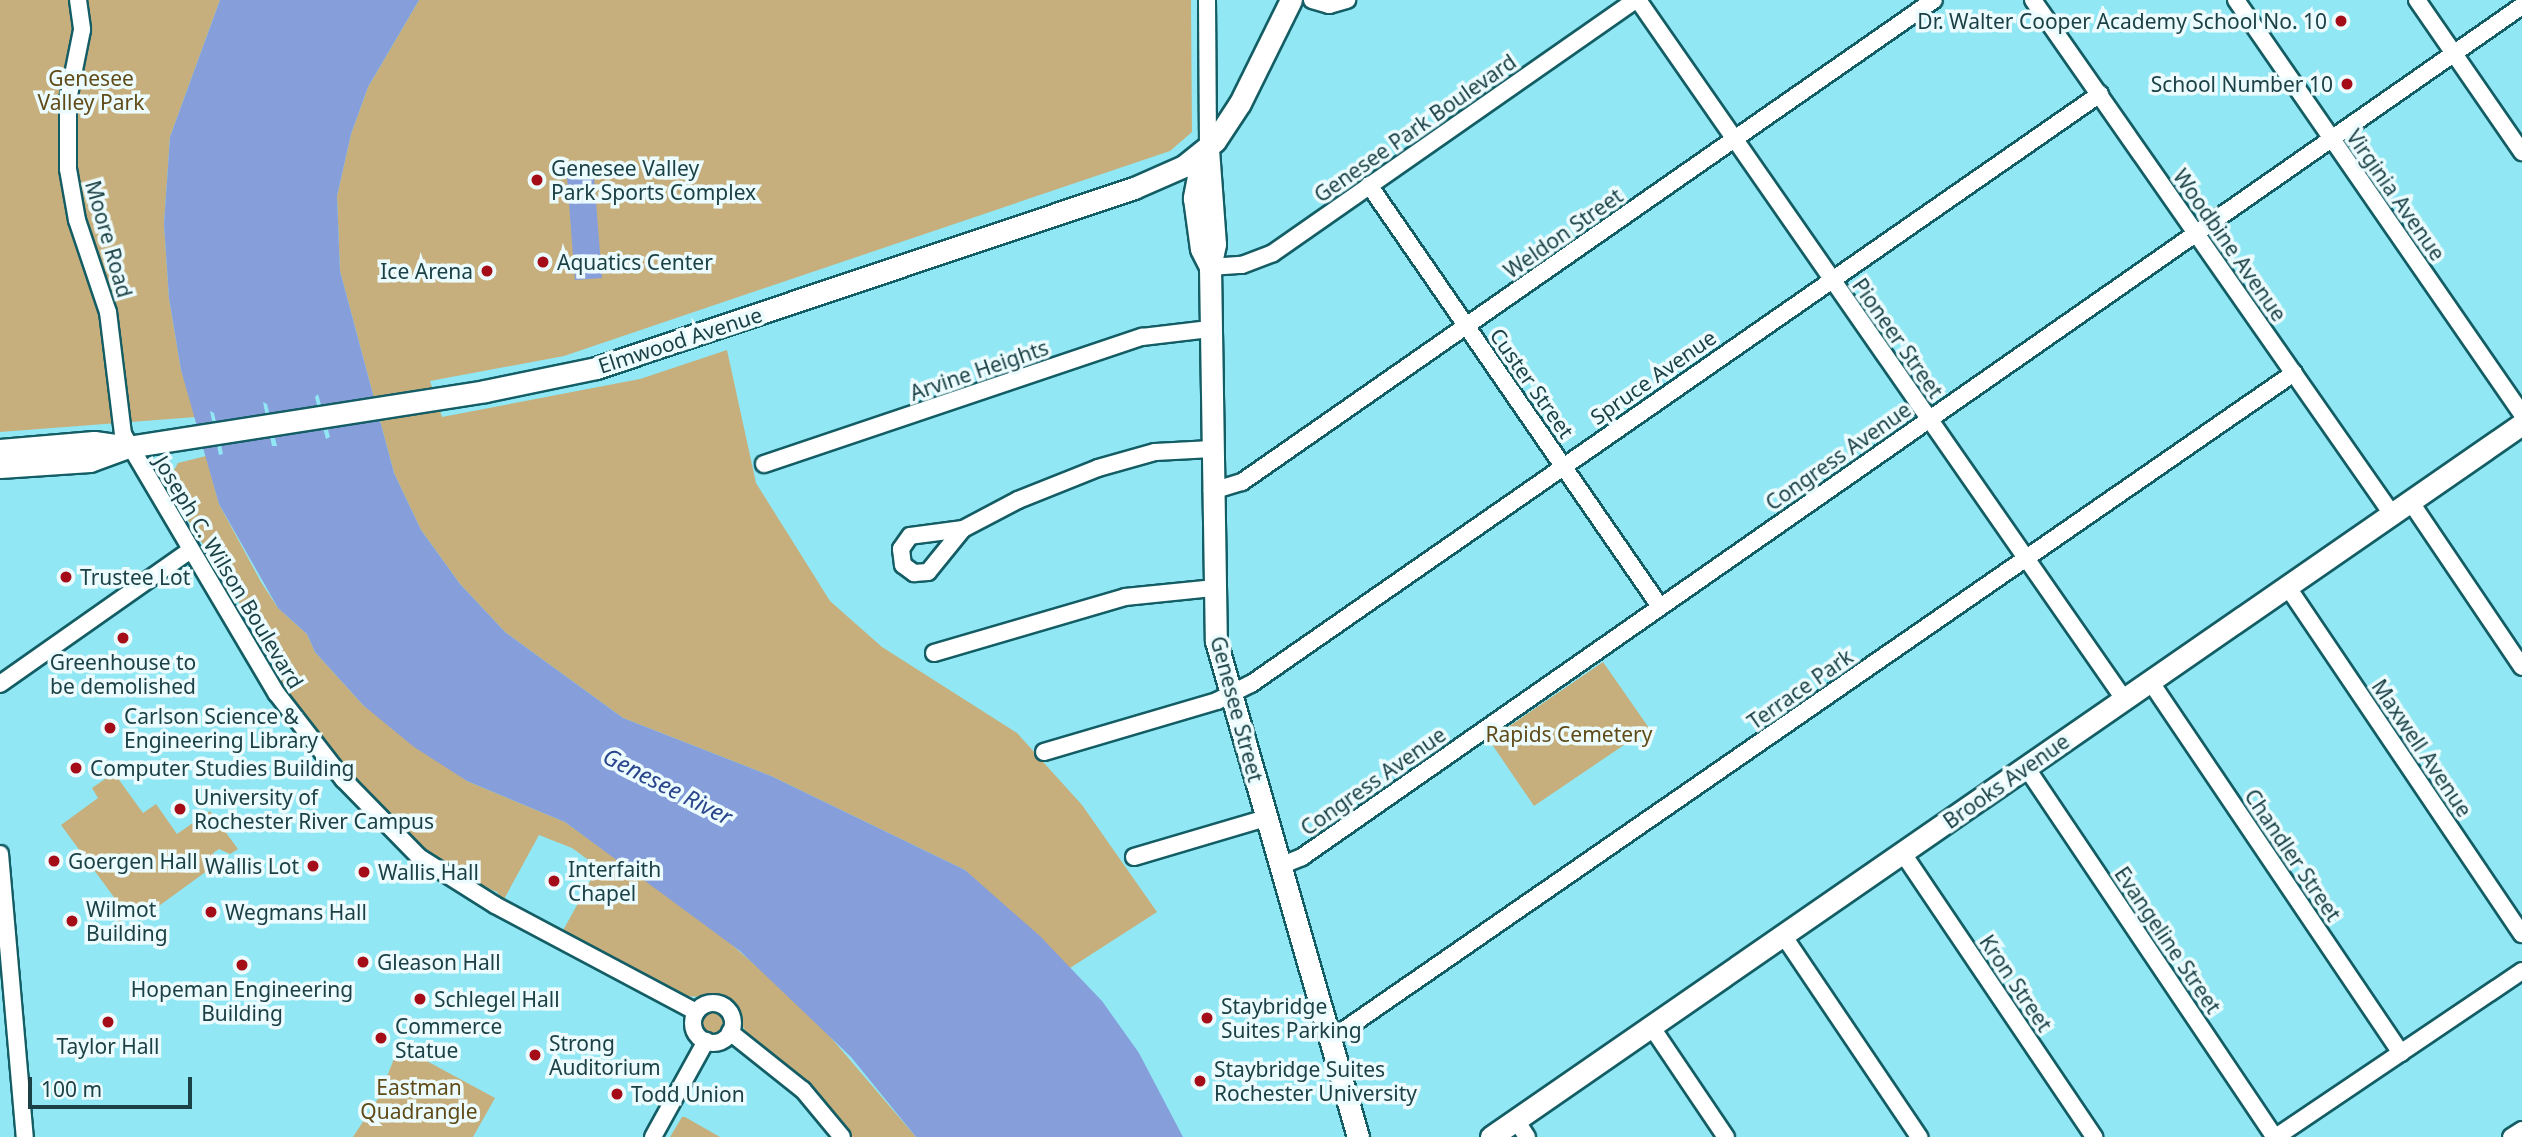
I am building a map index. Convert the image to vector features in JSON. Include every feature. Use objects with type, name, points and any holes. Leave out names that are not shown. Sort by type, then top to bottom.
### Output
[{"type":"main road","points":[[1208,149],[1240,103],[1291,0]]},
{"type":"main road","name":"Elmwood Avenue","points":[[0,467],[90,461],[128,447],[544,380],[640,355],[1134,188],[1184,166],[1208,149]]},
{"type":"main road","name":"Genesee Street","points":[[1208,149],[1215,244],[1210,267],[1210,329],[1216,641],[1358,1137]]},
{"type":"main road","name":"Brooks Avenue","points":[[1491,1137],[1522,1128],[1651,1026],[2522,424]]},
{"type":"main road","name":"Elmwood Avenue","points":[[0,450],[101,442],[128,447]]},
{"type":"street","name":"Moore Road","points":[[78,0],[82,30],[68,100],[68,169],[77,220],[108,312],[128,447]]},
{"type":"street","name":"Genesee Street","points":[[1207,0],[1208,149]]},
{"type":"street","points":[[1312,0],[1329,5],[1347,0]]},
{"type":"street","name":"Pioneer Street","points":[[1637,0],[2124,699]]},
{"type":"street","name":"Genesee Park Boulevard","points":[[1210,267],[1263,258],[1637,0]]},
{"type":"street","name":"Weldon Street","points":[[1212,491],[1242,482],[1934,0]]},
{"type":"street","name":"Woodbine Avenue","points":[[2033,0],[2392,514]]},
{"type":"street","name":"Virginia Avenue","points":[[2236,0],[2522,414]]},
{"type":"street","points":[[2417,0],[2522,152]]},
{"type":"street","name":"Congress Avenue","points":[[1280,866],[1302,857],[1659,605],[2522,6]]},
{"type":"street","name":"Spruce Avenue","points":[[1044,752],[1230,695],[2100,94]]},
{"type":"street","name":"Custer Street","points":[[1369,185],[1659,605]]},
{"type":"street","name":"Arvine Heights","points":[[764,464],[1142,337],[1210,329]]},
{"type":"street","name":"Terrace Park","points":[[1331,1039],[2294,373]]},
{"type":"street","name":"Joseph C. Wilson Boulevard","points":[[128,447],[277,694],[343,779],[393,833],[469,890],[696,1012]]},
{"type":"street","points":[[963,529],[1018,500],[1113,462],[1155,452],[1212,449]]},
{"type":"street","points":[[2410,501],[2522,667]]},
{"type":"street","points":[[0,684],[191,550]]},
{"type":"street","name":"Maxwell Avenue","points":[[2287,586],[2522,934]]},
{"type":"street","points":[[934,653],[1125,597],[1213,588]]},
{"type":"street","name":"Chandler Street","points":[[2150,681],[2401,1053]]},
{"type":"street","name":"Evangeline Street","points":[[2026,767],[2276,1137]]},
{"type":"street","points":[[1134,857],[1266,818]]},
{"type":"street","name":"Kron Street","points":[[1902,852],[2094,1137]]},
{"type":"street","points":[[0,854],[25,1137]]},
{"type":"street","points":[[1783,935],[1919,1137]]},
{"type":"street","points":[[2276,1137],[2522,971]]},
{"type":"street","points":[[707,1004],[720,1005],[732,1019],[730,1032],[721,1041],[706,1041],[694,1031],[696,1012],[707,1004]]},
{"type":"street","points":[[1651,1026],[1726,1137]]},
{"type":"street","points":[[730,1032],[803,1090],[842,1137]]},
{"type":"street","points":[[653,1137],[706,1041]]},
{"type":"street","points":[[2511,1137],[2522,1130]]},
{"type":"green space","name":"Genesee Valley Park","points":[[0,0],[220,0],[170,137],[164,224],[169,298],[181,370],[196,417],[0,432]]},
{"type":"green space","points":[[419,0],[1191,0],[1192,132],[1170,151],[564,356],[430,381],[442,417],[640,379],[727,350],[756,483],[830,601],[882,647],[1017,733],[1082,805],[1157,912],[1070,968],[965,870],[771,776],[623,718],[505,632],[460,584],[421,530],[394,473],[340,271],[337,196],[351,134],[368,87]]},
{"type":"green space","points":[[206,456],[219,504],[261,582],[278,608],[307,634],[315,652],[364,706],[467,781],[565,822],[708,924],[809,1012],[916,1137],[850,1137],[808,1086],[747,1034],[731,1005],[709,997],[677,996],[596,953],[574,936],[561,934],[598,867],[572,848],[539,835],[503,901],[497,892],[449,871],[411,836],[405,836],[334,759],[334,754],[286,695],[274,659],[173,496],[173,472],[178,463]]},
{"type":"green space","name":"Rapids Cemetery","points":[[1603,662],[1649,728],[1534,806],[1489,740]]},
{"type":"green space","points":[[114,773],[143,813],[156,804],[177,834],[210,811],[238,849],[230,854],[219,849],[213,853],[216,861],[211,868],[145,916],[139,908],[119,922],[111,911],[116,900],[61,825],[98,798],[92,788]]},
{"type":"green space","points":[[713,1012],[722,1015],[725,1024],[722,1033],[713,1036],[704,1033],[701,1024],[704,1015]]},
{"type":"green space","name":"Eastman Quadrangle","points":[[399,1046],[495,1098],[473,1137],[353,1137],[379,1097]]},
{"type":"green space","points":[[682,1117],[685,1117],[720,1137],[670,1137]]},
{"type":"water","name":"Genesee River","points":[[220,0],[419,0],[368,87],[351,134],[337,196],[340,271],[394,473],[421,530],[460,584],[505,632],[623,718],[771,776],[965,870],[1040,936],[1102,1001],[1139,1053],[1183,1137],[916,1137],[851,1057],[740,951],[565,822],[467,781],[414,747],[364,706],[315,652],[307,634],[278,608],[219,504],[181,370],[169,298],[164,224],[170,137]],"holes":[[[318,394],[330,437],[326,439],[315,397]],[[263,402],[267,404],[277,446],[272,446]],[[210,411],[214,413],[223,454],[219,455]]]},
{"type":"water","points":[[594,176],[602,278],[575,280],[567,178]]},
{"type":"place","name":"Dr. Walter Cooper Academy School No. 10","points":[[2341,21]]},
{"type":"place","name":"School Number 10","points":[[2347,84]]},
{"type":"place","name":"Genesee Valley Park Sports Complex","points":[[537,180]]},
{"type":"place","name":"Aquatics Center","points":[[543,262]]},
{"type":"place","name":"Ice Arena","points":[[487,271]]},
{"type":"place","name":"Trustee Lot","points":[[66,577]]},
{"type":"place","name":"Greenhouse to be demolished","points":[[123,638]]},
{"type":"place","name":"Carlson Science & Engineering Library","points":[[110,728]]},
{"type":"place","name":"Computer Studies Building","points":[[76,768]]},
{"type":"place","name":"University of Rochester River Campus","points":[[180,809]]},
{"type":"place","name":"Goergen Hall","points":[[54,861]]},
{"type":"place","name":"Wallis Lot","points":[[313,866]]},
{"type":"place","name":"Wallis Hall","points":[[364,872]]},
{"type":"place","name":"Interfaith Chapel","points":[[554,881]]},
{"type":"place","name":"Wegmans Hall","points":[[211,912]]},
{"type":"place","name":"Wilmot Building","points":[[72,921]]},
{"type":"place","name":"Gleason Hall","points":[[363,962]]},
{"type":"place","name":"Hopeman Engineering Building","points":[[242,965]]},
{"type":"place","name":"Schlegel Hall","points":[[420,999]]},
{"type":"place","name":"Staybridge Suites Parking","points":[[1207,1018]]},
{"type":"place","name":"Taylor Hall","points":[[108,1022]]},
{"type":"place","name":"Commerce Statue","points":[[381,1038]]},
{"type":"place","name":"Strong Auditorium","points":[[535,1055]]},
{"type":"place","name":"Staybridge Suites Rochester University","points":[[1200,1081]]},
{"type":"place","name":"Todd Union","points":[[617,1094]]}]
